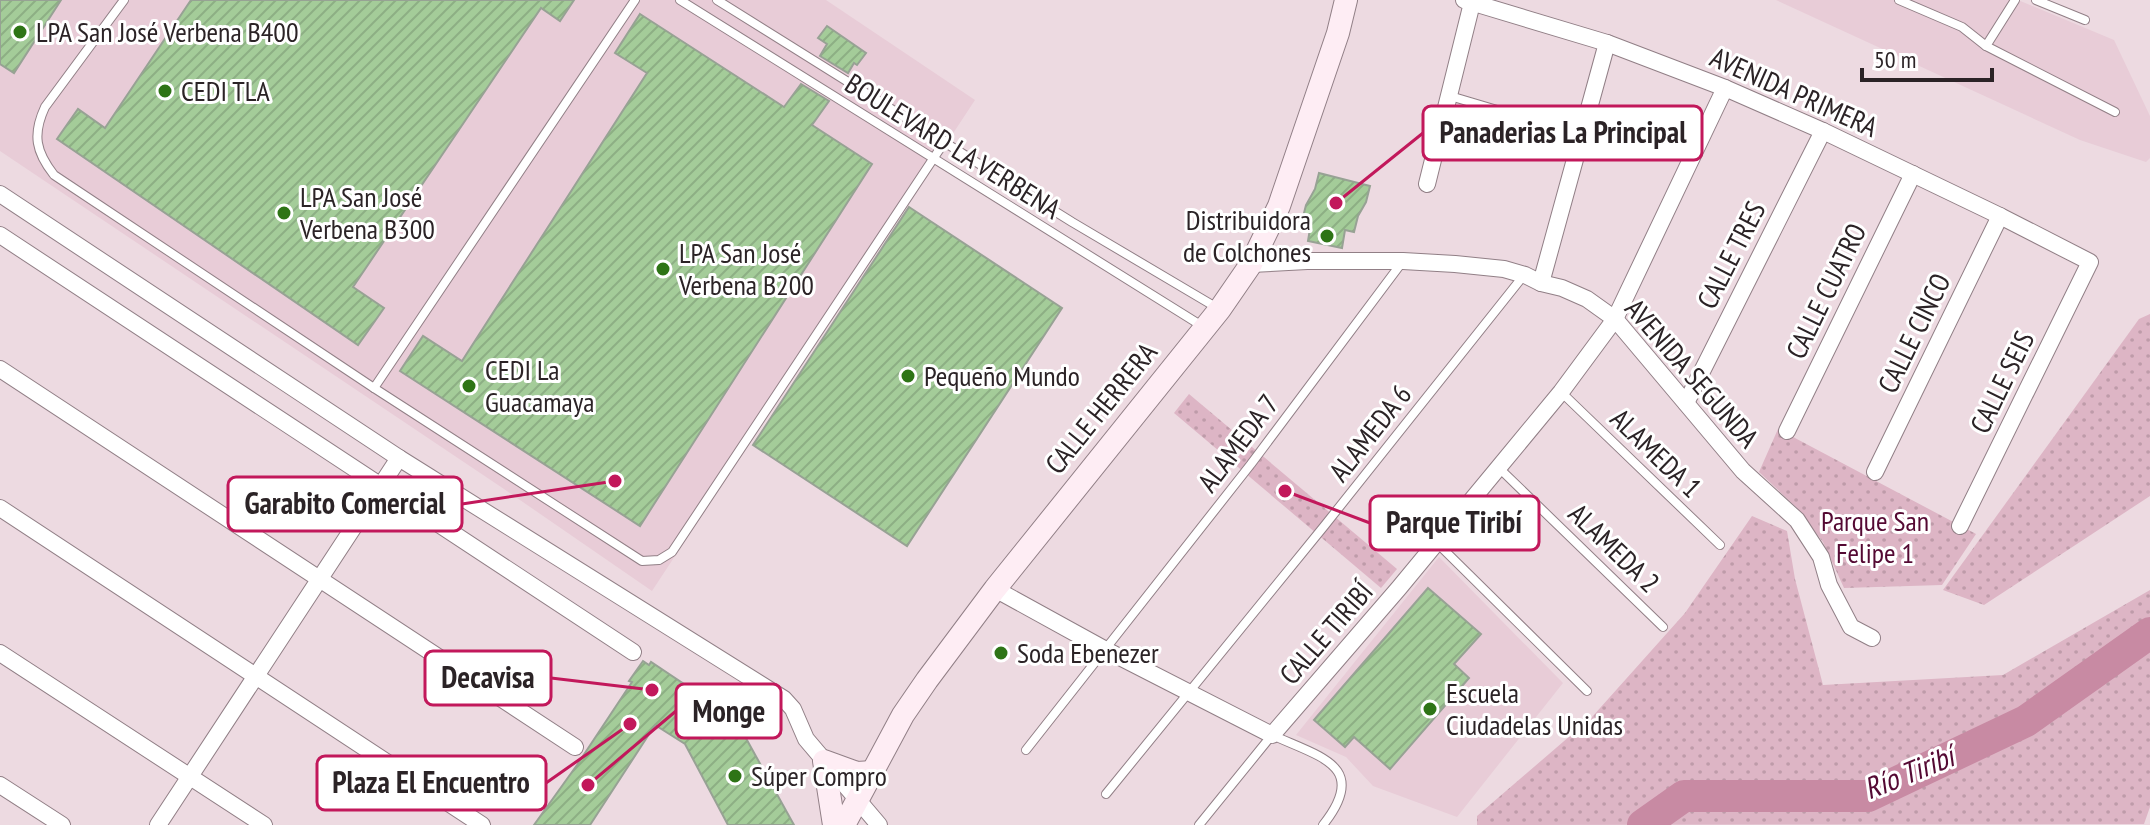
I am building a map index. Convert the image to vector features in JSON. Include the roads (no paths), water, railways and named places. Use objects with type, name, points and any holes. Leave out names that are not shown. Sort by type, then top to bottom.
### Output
[{"type":"street","name":"CALLE HERRERA","points":[[844,825],[903,715],[927,680],[995,589],[1220,309],[1251,264],[1279,206],[1338,33],[1346,0]]},
{"type":"street","name":"AVENIDA PRIMERA","points":[[1468,1],[1607,43],[1725,88],[1823,131],[2090,262]]},
{"type":"street","points":[[1427,184],[1468,1]]},
{"type":"street","points":[[1541,283],[1607,43]]},
{"type":"street","name":"CALLE TIRIBÍ","points":[[1272,735],[1561,392],[1615,319],[1725,88]]},
{"type":"street","name":"CALLE TRES","points":[[1686,403],[1823,131]]},
{"type":"street","name":"CALLE CUATRO","points":[[1787,431],[1913,174]]},
{"type":"street","points":[[0,194],[399,458],[784,699],[793,709],[806,739],[879,825]]},
{"type":"street","name":"CALLE CINCO","points":[[1875,472],[2000,216]]},
{"type":"street","points":[[0,235],[633,652]]},
{"type":"street","name":"AVENIDA SEGUNDA","points":[[1251,264],[1403,261],[1504,269],[1587,299],[1615,319],[1743,471],[1797,520],[1821,557],[1829,585],[1851,627],[1872,638]]},
{"type":"street","name":"CALLE SEIS","points":[[1960,526],[2090,262]]},
{"type":"street","points":[[0,369],[575,747]]},
{"type":"street","points":[[158,825],[399,458]]},
{"type":"street","points":[[0,508],[482,825]]},
{"type":"street","points":[[995,589],[1272,735]]},
{"type":"street","points":[[0,653],[264,825]]},
{"type":"street","points":[[824,761],[857,773],[873,772]]},
{"type":"street","points":[[824,761],[834,825]]},
{"type":"street","points":[[0,785],[62,825]]},
{"type":"lane","points":[[124,0],[45,107],[39,120],[36,134],[39,150],[44,163],[54,175],[374,388],[642,561],[659,560],[672,552],[945,141]]},
{"type":"lane","points":[[374,388],[635,0]]},
{"type":"lane","name":"BOULEVARD LA VERBENA","points":[[680,0],[1204,328]]},
{"type":"lane","name":"BOULEVARD LA VERBENA","points":[[717,0],[1072,222],[1220,309]]},
{"type":"lane","points":[[1899,0],[1962,27],[1986,46],[2115,112]]},
{"type":"lane","points":[[1986,46],[2015,0]]},
{"type":"lane","points":[[2036,0],[2085,20]]},
{"type":"lane","points":[[1449,95],[1524,118]]},
{"type":"lane","points":[[1062,240],[1072,222]]},
{"type":"lane","name":"ALAMEDA 7","points":[[1026,750],[1251,464],[1403,261]]},
{"type":"lane","name":"ALAMEDA 6","points":[[1106,794],[1525,275]]},
{"type":"lane","name":"ALAMEDA 1","points":[[1561,392],[1720,545]]},
{"type":"lane","name":"ALAMEDA 2","points":[[1499,467],[1663,627]]},
{"type":"lane","points":[[1436,542],[1587,691]]},
{"type":"lane","points":[[1199,825],[1272,735],[1328,761],[1342,777],[1341,795],[1335,810],[1323,825]]},
{"type":"waterway","name":"Río Tiribí","points":[[1643,825],[1684,796],[1868,796],[2026,721],[2150,633]]},
{"type":"place","name":"LPA San José Verbena B400","points":[[20,32]]},
{"type":"place","name":"CEDI TLA","points":[[165,91]]},
{"type":"place","name":"Panaderias La Principal","points":[[1336,203]]},
{"type":"place","name":"LPA San José Verbena B300","points":[[284,213]]},
{"type":"place","name":"Distribuidora de Colchones","points":[[1327,236]]},
{"type":"place","name":"LPA San José Verbena B200","points":[[663,269]]},
{"type":"place","name":"Pequeño Mundo","points":[[908,376]]},
{"type":"place","name":"CEDI La Guacamaya","points":[[469,386]]},
{"type":"place","name":"Garabito Comercial","points":[[615,481]]},
{"type":"place","name":"Parque Tiribí","points":[[1285,491]]},
{"type":"place","name":"Soda Ebenezer","points":[[1001,653]]},
{"type":"place","name":"Decavisa","points":[[652,690]]},
{"type":"place","name":"Escuela Ciudadelas Unidas","points":[[1430,709]]},
{"type":"place","name":"Plaza El Encuentro","points":[[630,724]]},
{"type":"place","name":"Súper Compro","points":[[735,776]]},
{"type":"place","name":"Monge","points":[[588,785]]},
{"type":"park label","name":"Parque San Felipe 1","points":[[1875,537]]}]
